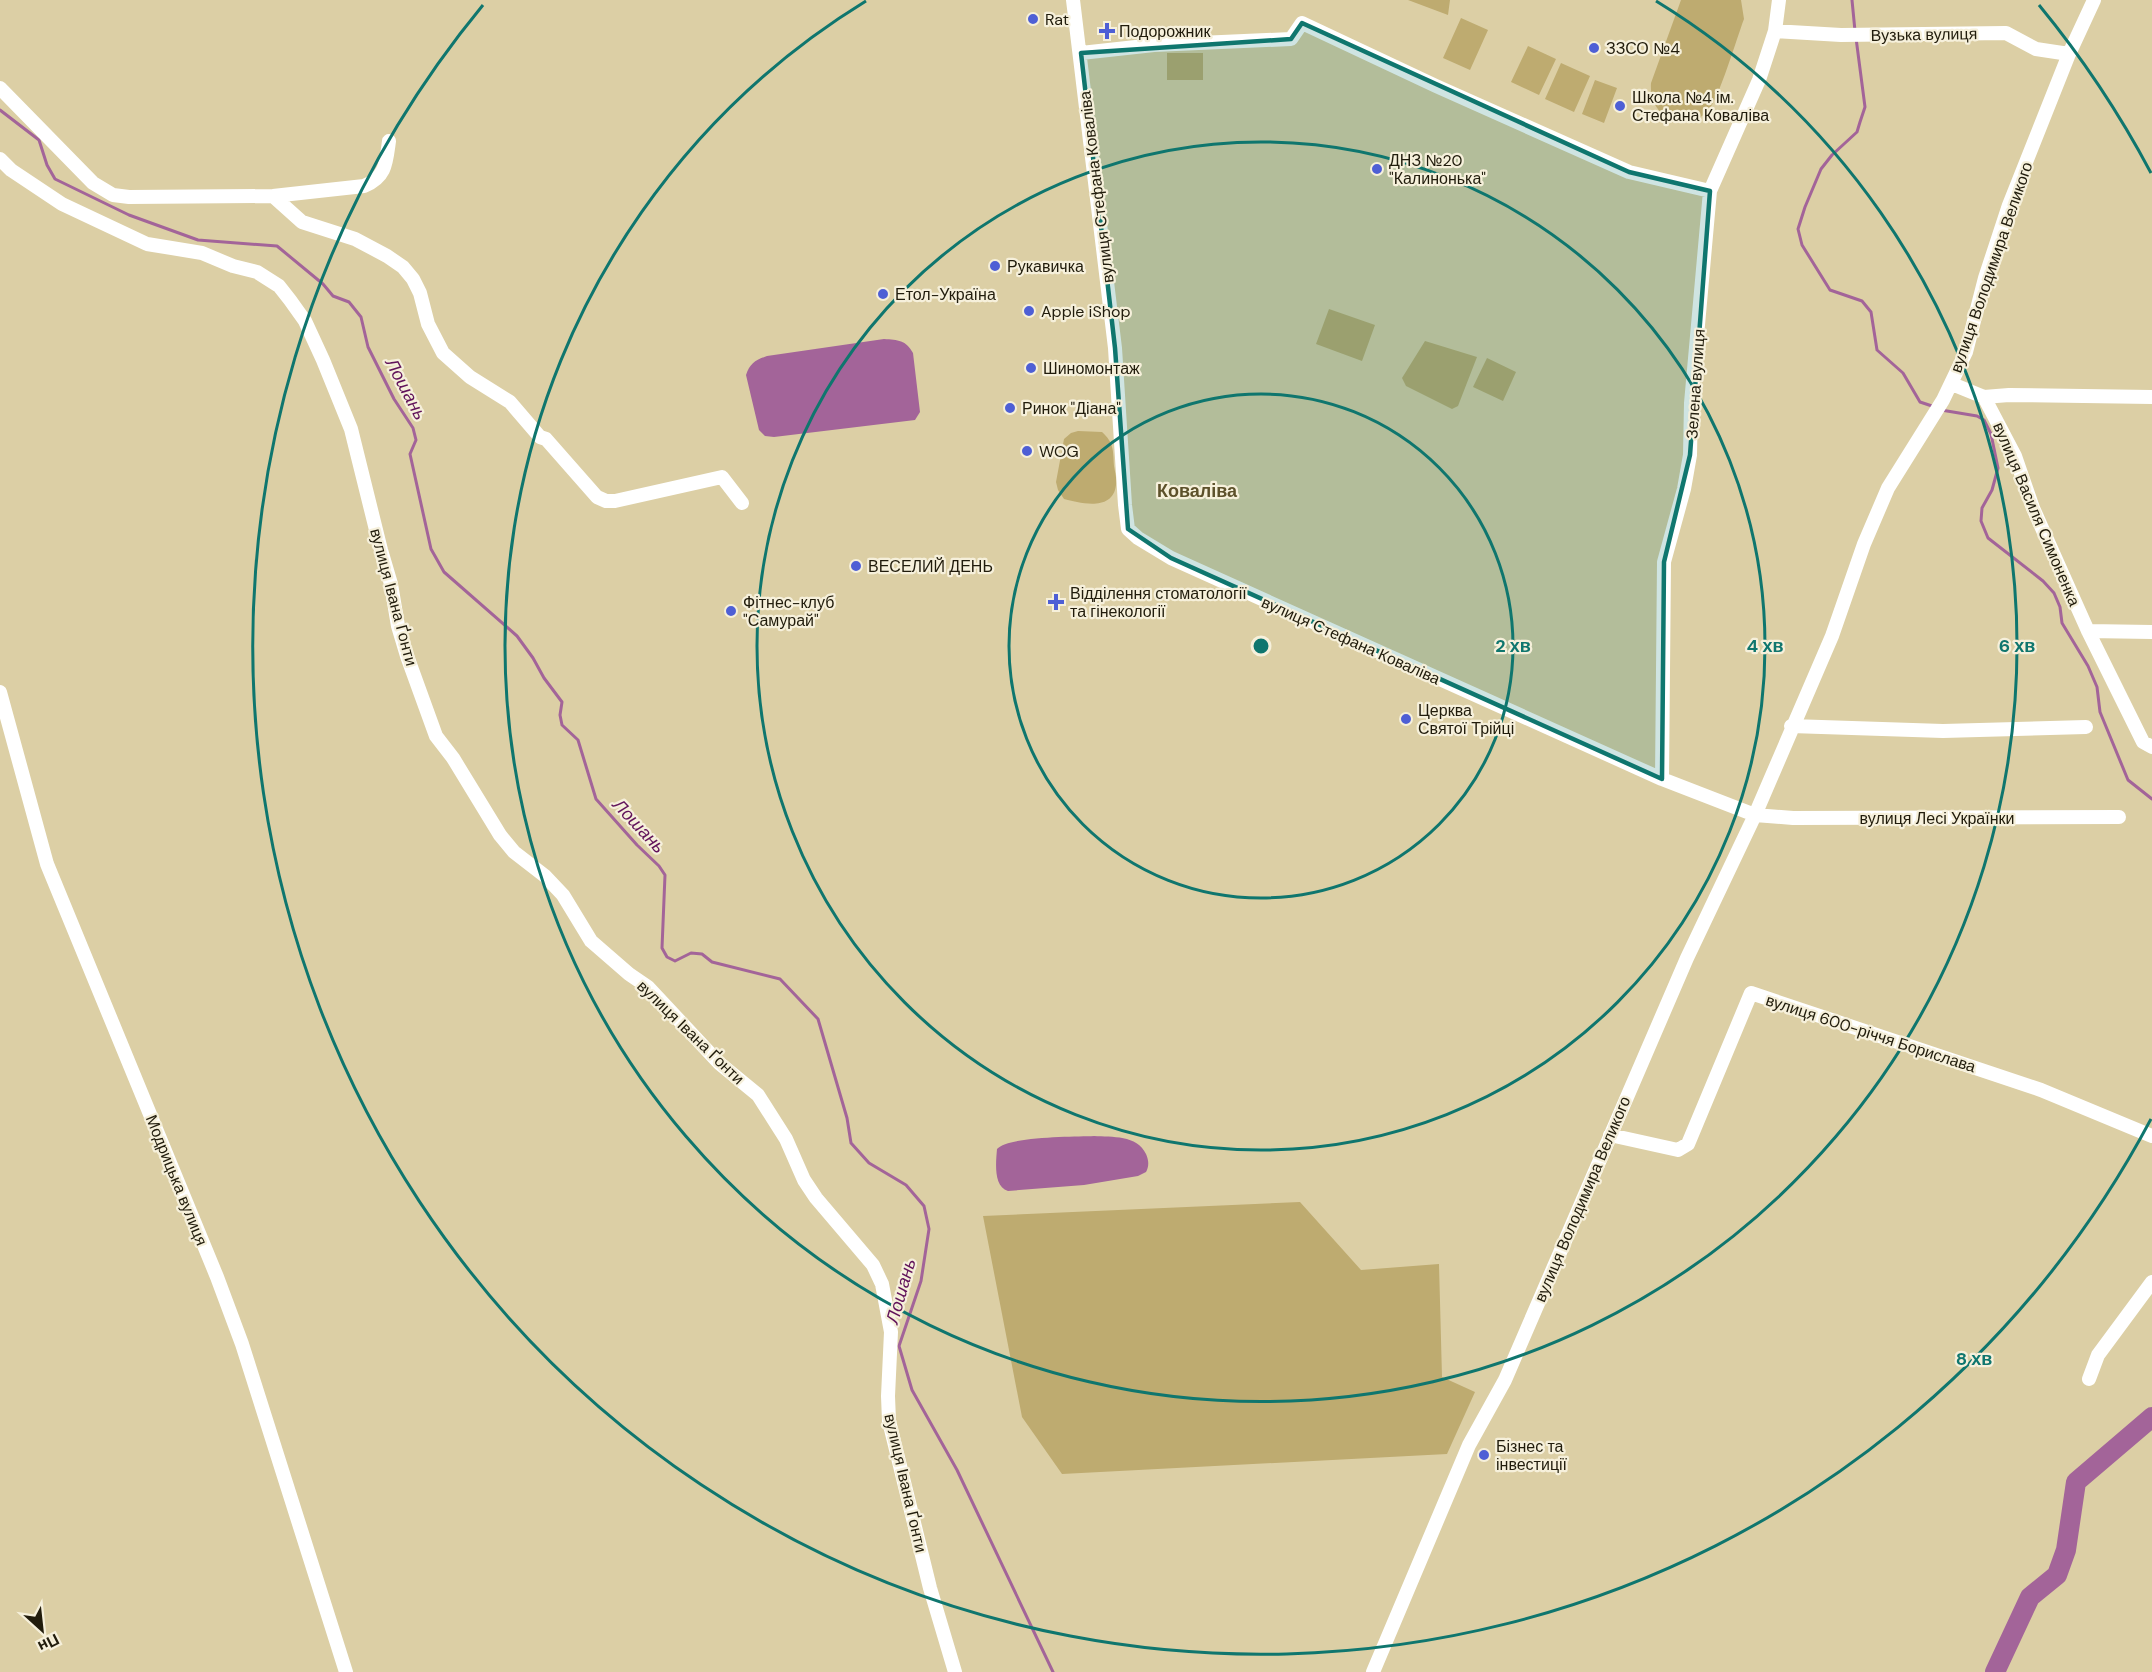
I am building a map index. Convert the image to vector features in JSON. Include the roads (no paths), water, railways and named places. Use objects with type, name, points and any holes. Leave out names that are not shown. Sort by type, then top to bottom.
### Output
[{"type":"street","name":"вулиця Стефана Коваліва","points":[[1073,0],[1115,348],[1128,529],[1170,558],[1209,576],[1393,659],[1518,712],[1662,779],[1755,815]]},
{"type":"street","name":"Зелена вулиця","points":[[1662,779],[1664,562],[1684,489],[1690,455],[1691,403],[1710,191],[1759,80],[1775,31],[1779,0]]},
{"type":"street","name":"вулиця Володимира Великого","points":[[1373,1672],[1469,1445],[1505,1380],[1610,1134],[1688,958],[1755,815],[1791,726],[1832,636],[1864,544],[1888,488],[1943,400],[1966,352],[1985,278],[2009,206],[2069,54],[2094,0]]},
{"type":"street","points":[[1081,53],[1154,45],[1291,39],[1302,24],[1629,172],[1710,191]]},
{"type":"street","name":"Вузька вулиця","points":[[1775,31],[1841,35],[2006,33],[2036,49],[2069,54]]},
{"type":"street","points":[[0,88],[93,183],[113,195],[152,198],[273,196],[363,186],[381,175],[389,141]]},
{"type":"street","name":"вулиця Івана Ґонти","points":[[0,159],[11,170],[62,204],[147,244],[202,253],[233,266],[257,272],[279,286],[305,321],[327,367],[351,429],[391,584],[398,626],[436,736],[453,758],[500,835],[514,852],[545,876],[563,895],[591,941],[628,974],[648,987],[719,1063],[758,1095],[786,1138],[810,1189],[873,1265],[882,1284],[891,1332],[889,1421],[930,1588],[955,1672]]},
{"type":"street","points":[[273,196],[302,222],[355,239],[403,267],[413,279],[420,293],[428,324],[443,353],[470,376],[510,402],[597,497],[606,501],[615,501],[722,477],[742,503]]},
{"type":"street","points":[[1952,384],[1984,397],[2008,394],[2152,398]]},
{"type":"street","name":"вулиця Василя Симоненка","points":[[1984,397],[2015,456],[2033,508],[2088,631],[2143,742],[2152,747]]},
{"type":"street","points":[[2088,631],[2152,632]]},
{"type":"street","name":"Модрицька вулиця","points":[[0,692],[47,864],[217,1277],[242,1344],[346,1672]]},
{"type":"street","points":[[1791,726],[1943,731],[2086,727]]},
{"type":"street","name":"вулиця Лесі Українки","points":[[1755,815],[1793,818],[2120,818]]},
{"type":"street","name":"вулиця 600-річчя Борислава","points":[[1610,1134],[1678,1149],[1688,1144],[1750,993],[2041,1090],[2152,1136]]},
{"type":"street","points":[[2089,1379],[2098,1355],[2152,1282]]},
{"type":"waterway","points":[[1852,0],[1855,31]]},
{"type":"waterway","points":[[1856,38],[1865,107],[1857,132],[1832,155],[1821,169],[1798,229],[1802,245],[1830,290],[1862,301],[1871,312],[1877,350],[1903,373],[1920,402],[1935,407]]},
{"type":"waterway","name":"Лошань","points":[[0,110],[39,140],[47,165],[55,179],[129,215],[198,240],[277,246],[323,284],[333,296],[349,302],[361,317],[368,347],[394,399],[413,428],[416,440],[410,454],[431,549],[444,572],[517,636],[533,658],[544,678],[562,702],[560,715],[562,725],[578,740],[596,799],[665,875],[662,948],[667,957],[675,961],[691,953],[702,954],[712,962],[780,979],[818,1019],[847,1118],[851,1143],[869,1163],[906,1185],[924,1206],[929,1229],[921,1281],[899,1346],[912,1390],[957,1470],[1053,1672]]},
{"type":"waterway","points":[[1941,410],[1977,416],[1984,420],[1991,434],[1998,468],[1992,490],[1982,508],[1981,521],[1988,538],[2043,581],[2054,593],[2060,607],[2062,623],[2088,666],[2097,687],[2100,712],[2128,780],[2152,799]]},
{"type":"waterway","points":[[1995,1672],[2030,1597],[2057,1575],[2066,1550],[2076,1482],[2152,1417]]},
{"type":"place","name":"Rat","points":[[1033,19]]},
{"type":"place","name":"Подорожник","points":[[1107,31]]},
{"type":"place","name":"ЗЗСО №4","points":[[1594,48]]},
{"type":"place","name":"Школа №4 ім. Стефана Коваліва","points":[[1620,106]]},
{"type":"place","name":"ДНЗ №20 \"Калинонька\"","points":[[1377,169]]},
{"type":"place","name":"Рукавичка","points":[[995,266]]},
{"type":"place","name":"Етол-Україна","points":[[883,294]]},
{"type":"place","name":"Apple iShop","points":[[1029,311]]},
{"type":"place","name":"Шиномонтаж","points":[[1031,368]]},
{"type":"place","name":"Ринок \"Діана\"","points":[[1010,408]]},
{"type":"place","name":"WOG","points":[[1027,451]]},
{"type":"place","name":"ВЕСЕЛИЙ ДЕНЬ","points":[[856,566]]},
{"type":"place","name":"Відділення стоматології та гінекології","points":[[1056,602]]},
{"type":"place","name":"Фітнес-клуб \"Самурай\"","points":[[731,611]]},
{"type":"place","name":"Церква Святої Трійці","points":[[1406,719]]},
{"type":"place","name":"Бізнес та інвестиції","points":[[1484,1455]]},
{"type":"district","name":"Коваліва","points":[[1197,491]]}]
